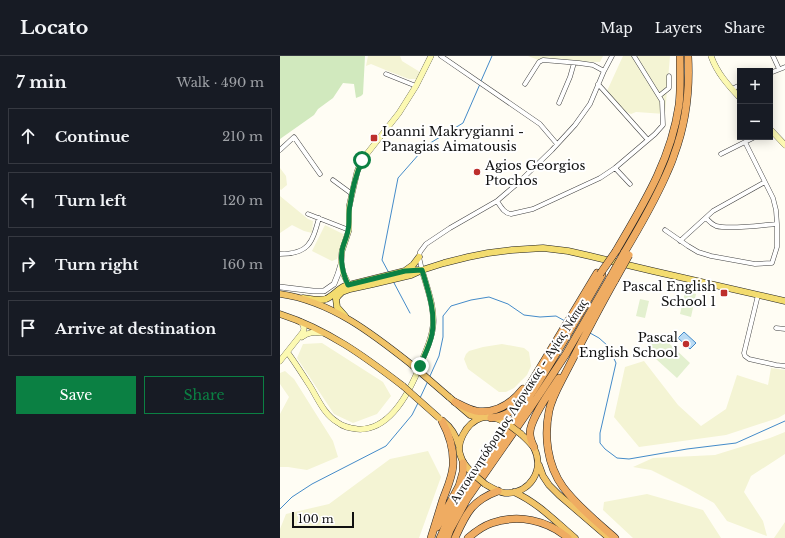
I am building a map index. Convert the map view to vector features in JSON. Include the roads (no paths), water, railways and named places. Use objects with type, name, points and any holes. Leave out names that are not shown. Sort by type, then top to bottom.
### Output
[{"type":"highway","points":[[491,418],[508,413],[520,401],[573,313],[600,274],[650,182],[663,153],[680,92],[680,56]]},
{"type":"highway","name":"Αυτοκινητόδρομος Λάρνακας - Αγίας Νάπας","points":[[447,538],[467,499],[533,404],[613,279],[657,194],[674,156],[682,127],[688,92],[688,56]]},
{"type":"highway","name":"Αυτοκινητόδρομος Λάρνακας - Αγίας Νάπας","points":[[440,538],[462,496],[523,408],[560,349],[600,274]]},
{"type":"highway","points":[[613,279],[555,395],[549,410],[546,432],[549,456],[555,474],[562,486],[582,508],[615,538]]},
{"type":"highway","points":[[280,294],[320,305],[359,325],[412,365],[470,415],[481,418],[497,418],[521,434],[534,447]]},
{"type":"highway","points":[[280,314],[299,320],[330,335],[360,353],[403,386],[457,437],[460,456],[463,463],[472,473],[498,491],[506,493],[520,491],[529,485],[535,477],[538,463]]},
{"type":"highway","points":[[580,343],[534,418],[530,434],[538,463],[543,476],[549,485],[609,538]]},
{"type":"highway","points":[[455,402],[476,410],[484,411],[496,410],[506,406],[517,398],[542,366]]},
{"type":"highway","points":[[459,446],[466,430],[481,418]]},
{"type":"highway","points":[[432,538],[436,518],[451,478],[453,465],[449,437],[440,420]]},
{"type":"highway","points":[[432,538],[459,486],[463,472],[463,463]]},
{"type":"highway","points":[[455,538],[468,511],[475,503],[498,491]]},
{"type":"highway","points":[[514,492],[543,509],[575,538]]},
{"type":"highway","points":[[468,538],[491,523],[516,518],[527,519],[550,526],[568,538]]},
{"type":"main road","points":[[349,287],[343,273],[341,262],[342,251],[348,230],[349,207],[357,172],[362,160],[399,113],[416,86],[431,56]]},
{"type":"main road","points":[[711,56],[721,76],[737,95]]},
{"type":"main road","points":[[773,131],[785,145]]},
{"type":"main road","points":[[299,298],[319,300],[326,299],[341,288],[391,277],[411,275],[444,263],[488,253],[543,248],[568,251],[785,301]]},
{"type":"main road","points":[[391,277],[405,271],[413,265],[420,256]]},
{"type":"main road","points":[[405,271],[422,270]]},
{"type":"main road","points":[[288,353],[326,412],[337,423],[348,428],[360,429],[376,426],[384,422],[398,408],[406,394],[420,366],[432,335],[432,306],[422,270]]},
{"type":"main road","points":[[348,319],[338,309],[336,302],[339,294],[349,287]]},
{"type":"main road","points":[[280,362],[304,330],[303,324],[299,320]]},
{"type":"main road","points":[[293,346],[306,334],[312,332],[330,335]]},
{"type":"street","points":[[441,56],[540,124],[557,144]]},
{"type":"street","points":[[422,270],[420,252],[426,244],[450,228],[497,201],[518,184],[575,125],[588,108],[612,56]]},
{"type":"street","points":[[497,201],[503,210],[509,214],[533,209],[600,178],[615,168],[655,134],[663,125],[662,101],[634,56]]},
{"type":"street","points":[[774,56],[779,69]]},
{"type":"street","points":[[525,84],[539,62],[543,60],[593,65],[604,71]]},
{"type":"street","points":[[559,103],[574,63]]},
{"type":"street","points":[[773,72],[785,67]]},
{"type":"street","points":[[386,74],[416,86]]},
{"type":"street","points":[[660,96],[669,88],[669,76]]},
{"type":"street","points":[[598,84],[648,140]]},
{"type":"street","points":[[732,89],[737,86]]},
{"type":"street","points":[[280,150],[294,137],[320,174]]},
{"type":"street","points":[[721,154],[749,140]]},
{"type":"street","points":[[665,230],[698,252],[711,256],[755,264],[772,263],[777,247],[776,210],[773,198],[745,142]]},
{"type":"street","points":[[615,168],[630,184]]},
{"type":"street","points":[[333,180],[352,194]]},
{"type":"street","points":[[680,241],[714,211],[765,182]]},
{"type":"street","points":[[308,214],[348,230]]},
{"type":"street","points":[[280,254],[290,254],[308,246],[314,237],[319,218]]},
{"type":"street","points":[[706,218],[710,223],[716,226],[731,228],[777,224]]},
{"type":"street","points":[[280,288],[324,291],[334,284],[341,262]]},
{"type":"street","points":[[758,295],[744,353],[745,356],[749,359],[785,366]]},
{"type":"street","points":[[776,328],[785,329]]},
{"type":"water","points":[[684,332],[696,343],[690,349],[678,338]]},
{"type":"waterway","points":[[481,81],[492,56]]},
{"type":"waterway","points":[[389,273],[382,260],[398,178],[427,145],[463,123],[480,84]]},
{"type":"waterway","points":[[393,281],[410,313]]},
{"type":"waterway","points":[[430,376],[439,356],[443,337],[443,316],[451,306],[471,300],[489,297],[508,304],[524,315],[540,317],[556,316],[565,321]]},
{"type":"waterway","points":[[590,333],[599,338],[608,346],[616,363],[600,433],[600,443],[617,458],[629,459],[687,449],[736,443],[785,421]]},
{"type":"waterway","points":[[420,398],[428,381]]},
{"type":"waterway","points":[[280,509],[292,497],[312,484],[386,446],[412,415],[418,403]]},
{"type":"place","name":"Ioanni Makrygianni - Panagias Aimatousis","points":[[374,138]]},
{"type":"place","name":"Agios Georgios Ptochos","points":[[477,172]]},
{"type":"place","name":"Pascal English School 1","points":[[724,293]]},
{"type":"place","name":"Pascal English School","points":[[686,344]]}]
